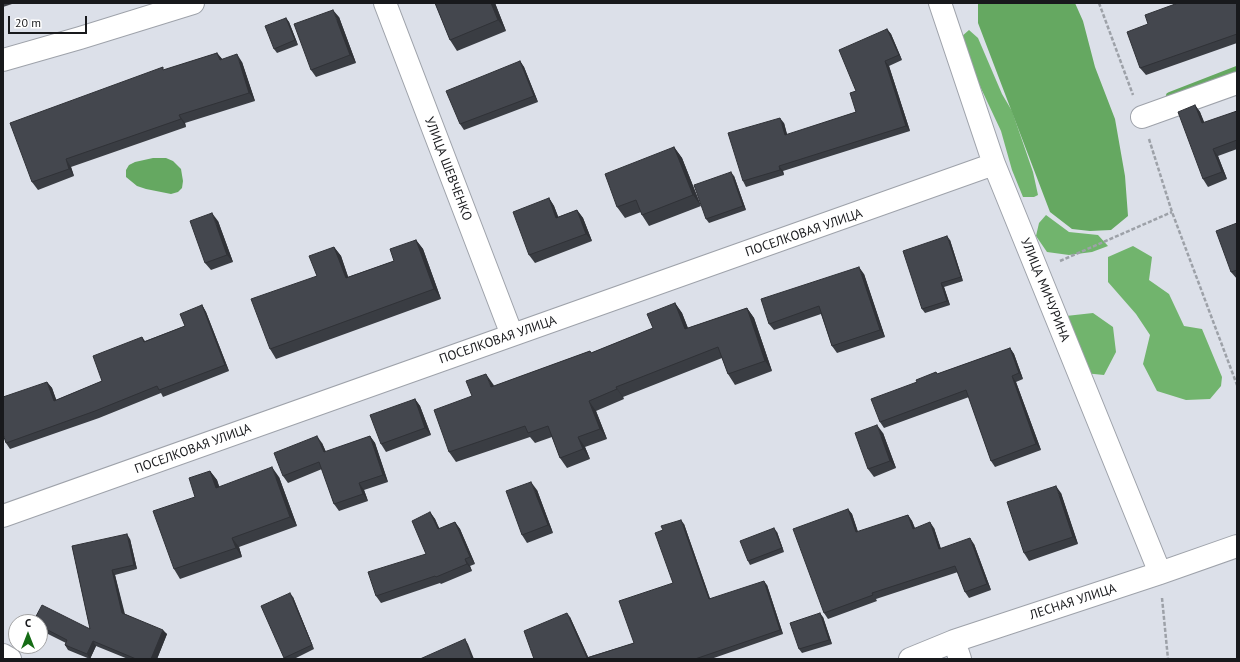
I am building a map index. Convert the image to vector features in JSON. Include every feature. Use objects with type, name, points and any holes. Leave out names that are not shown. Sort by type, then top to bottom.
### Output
[{"type":"street","points":[[3,60],[193,3]]},
{"type":"street","name":"УЛИЦА ШЕВЧЕНКО","points":[[385,3],[512,335]]},
{"type":"street","name":"УЛИЦА МИЧУРИНА","points":[[940,3],[994,164],[1160,573]]},
{"type":"street","points":[[1142,118],[1237,83]]},
{"type":"street","name":"ПОСЕЛКОВАЯ УЛИЦА","points":[[3,516],[994,164]]},
{"type":"street","name":"ЛЕСНАЯ УЛИЦА","points":[[910,659],[957,650],[1160,573],[1237,546]]},
{"type":"street","points":[[3,656],[10,659]]},
{"type":"path","points":[[1099,3],[1142,118],[1172,212],[1237,386]]},
{"type":"path","points":[[1037,271],[1172,212]]},
{"type":"path","points":[[1160,573],[1168,659]]},
{"type":"shaded area","points":[[978,3],[1075,3],[1083,21],[1095,67],[1115,119],[1125,176],[1128,216],[1111,230],[1090,231],[1072,229],[1050,212],[978,23]]},
{"type":"shaded area","points":[[969,30],[978,38],[1002,94],[1012,111],[1033,172],[1038,195],[1034,197],[1023,197],[1012,170],[1001,131],[964,52],[961,37]]},
{"type":"shaded area","points":[[153,158],[166,158],[173,161],[181,169],[183,181],[182,188],[178,192],[171,194],[146,189],[137,186],[126,177],[126,170],[129,165]]},
{"type":"shaded area","points":[[1046,215],[1069,232],[1098,235],[1108,246],[1092,252],[1069,255],[1047,252],[1036,236],[1039,223]]},
{"type":"shaded area","points":[[1133,246],[1152,257],[1149,280],[1169,294],[1184,326],[1202,329],[1222,377],[1221,386],[1210,399],[1186,400],[1157,391],[1143,364],[1150,335],[1136,314],[1108,282],[1108,257]]},
{"type":"shaded area","points":[[1093,313],[1113,327],[1116,352],[1104,375],[1084,373],[1066,316]]},
{"type":"building","points":[[435,3],[491,3],[498,20],[450,40]]},
{"type":"building","points":[[1178,3],[1237,3],[1237,34],[1140,68],[1127,32],[1148,24],[1145,15]]},
{"type":"building","points":[[333,10],[350,55],[311,70],[294,24]]},
{"type":"building","points":[[286,18],[295,40],[274,49],[265,26]]},
{"type":"building","points":[[887,29],[899,55],[885,61],[906,126],[779,166],[780,170],[743,181],[728,133],[780,118],[785,135],[856,112],[850,93],[856,91],[839,50]]},
{"type":"building","points":[[217,53],[220,60],[237,54],[249,93],[179,115],[181,119],[66,159],[69,169],[32,182],[10,123],[163,67],[163,70]]},
{"type":"building","points":[[520,61],[534,96],[460,124],[446,91]]},
{"type":"building","points":[[1195,105],[1202,123],[1237,111],[1237,140],[1213,149],[1222,172],[1203,179],[1178,112]]},
{"type":"building","points":[[674,147],[693,195],[642,215],[636,200],[617,207],[605,174]]},
{"type":"building","points":[[731,172],[743,206],[706,219],[694,185]]},
{"type":"building","points":[[549,198],[556,218],[577,210],[586,234],[529,255],[513,212]]},
{"type":"building","points":[[212,213],[227,255],[205,263],[190,221]]},
{"type":"building","points":[[1237,223],[1237,270],[1231,272],[1216,231]]},
{"type":"building","points":[[947,236],[961,277],[941,283],[947,301],[922,309],[903,251]]},
{"type":"building","points":[[416,240],[434,289],[270,349],[251,299],[317,276],[309,256],[334,247],[346,278],[394,261],[390,249]]},
{"type":"building","points":[[859,267],[880,330],[832,346],[819,306],[769,324],[761,299]]},
{"type":"building","points":[[675,303],[685,329],[747,308],[765,361],[728,374],[718,347],[616,387],[617,389],[589,401],[600,429],[578,437],[583,449],[560,458],[548,426],[528,433],[525,426],[449,452],[434,410],[472,396],[466,381],[486,374],[491,387],[590,351],[591,353],[653,328],[647,314]]},
{"type":"building","points":[[202,305],[225,365],[159,390],[157,386],[95,411],[6,443],[3,434],[3,397],[47,382],[54,401],[102,381],[93,356],[142,337],[144,342],[185,326],[180,314]]},
{"type":"building","points":[[1010,348],[1019,373],[1012,376],[1036,444],[991,461],[966,390],[880,422],[871,399],[917,382],[916,380],[936,372],[937,374]]},
{"type":"building","points":[[415,399],[425,428],[381,444],[370,415]]},
{"type":"building","points":[[877,425],[890,461],[868,469],[855,433]]},
{"type":"building","points":[[317,436],[324,452],[370,436],[383,475],[359,483],[363,494],[334,504],[319,462],[283,476],[274,453]]},
{"type":"building","points":[[272,467],[290,517],[232,538],[236,548],[174,569],[153,511],[195,497],[189,478],[210,471],[216,488]]},
{"type":"building","points":[[531,482],[548,525],[522,535],[506,491]]},
{"type":"building","points":[[1056,486],[1073,537],[1024,553],[1007,502]]},
{"type":"building","points":[[848,509],[856,532],[908,515],[913,529],[930,522],[939,549],[970,538],[987,584],[965,592],[955,566],[872,593],[873,595],[824,613],[793,529]]},
{"type":"building","points":[[430,512],[438,529],[455,522],[470,557],[465,559],[467,564],[436,577],[435,576],[376,596],[368,572],[426,554],[412,521]]},
{"type":"building","points":[[681,520],[709,599],[764,581],[780,630],[695,659],[534,659],[524,631],[567,613],[587,658],[634,643],[619,601],[673,583],[655,533],[663,530],[661,526]]},
{"type":"building","points":[[774,528],[782,548],[748,561],[740,541]]},
{"type":"building","points":[[127,534],[134,565],[112,570],[122,613],[163,630],[151,659],[136,659],[93,641],[87,654],[65,645],[67,640],[48,630],[48,614],[37,614],[42,605],[90,629],[72,546]]},
{"type":"building","points":[[290,593],[312,645],[284,658],[261,606]]},
{"type":"building","points":[[820,613],[829,640],[799,649],[790,623]]},
{"type":"building","points":[[465,639],[472,659],[420,659]]},
{"type":"waterway","points":[[1170,96],[1237,70]]}]
